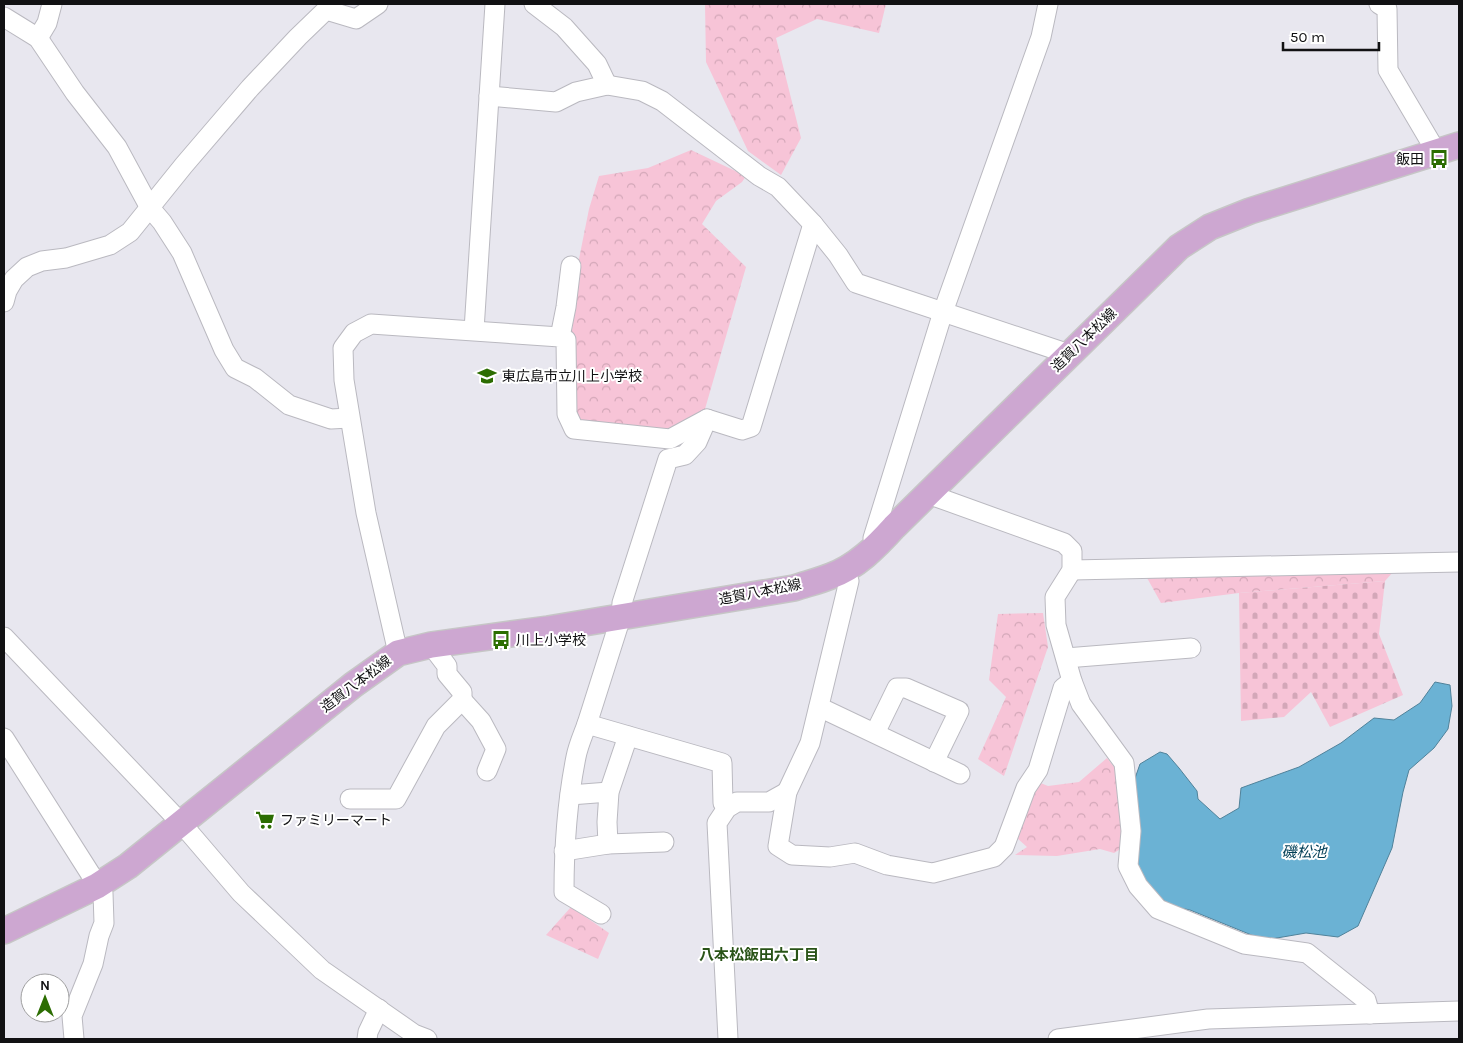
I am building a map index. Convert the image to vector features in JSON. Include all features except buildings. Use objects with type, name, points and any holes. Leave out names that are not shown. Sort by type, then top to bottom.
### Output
[{"type":"main road","name":"造賀八本松線","points":[[4,931],[97,886],[128,866],[352,685],[398,652],[431,645],[621,617],[794,588],[845,570],[877,546],[894,527],[1179,247],[1210,227],[1250,211],[1448,149]]},
{"type":"street","points":[[38,38],[47,23],[52,4]]},
{"type":"street","points":[[4,302],[7,291],[14,279],[27,267],[42,261],[66,258],[110,245],[130,232],[250,88],[326,10],[356,19],[378,4]]},
{"type":"street","points":[[474,330],[495,4]]},
{"type":"street","points":[[534,4],[569,33],[597,64],[607,85]]},
{"type":"street","points":[[877,546],[873,538],[943,312],[1041,37],[1048,4]]},
{"type":"street","points":[[1379,4],[1387,9],[1388,70],[1448,149]]},
{"type":"street","points":[[4,17],[38,38],[75,94],[117,147],[150,208],[162,222],[182,253],[224,350],[235,368],[255,378],[289,405],[331,419],[349,418]]},
{"type":"street","points":[[489,96],[556,102],[576,92],[607,85],[642,91],[662,101],[759,176],[778,187],[813,224],[838,255],[856,283],[1069,354]]},
{"type":"street","points":[[398,652],[366,512],[349,418],[344,380],[343,348],[354,333],[371,324],[560,337],[566,340],[566,414],[574,429],[670,439],[707,418],[742,430],[751,427],[813,224]]},
{"type":"street","points":[[560,337],[571,266]]},
{"type":"street","points":[[600,914],[564,892],[564,851],[576,756],[621,617],[622,603],[668,459],[685,455],[697,442],[707,418]]},
{"type":"street","points":[[928,494],[1064,543],[1072,551],[1072,570],[1056,597],[1056,625],[1072,681],[1081,704],[1124,763],[1131,831],[1128,866],[1138,886],[1158,909],[1244,944],[1307,953],[1366,1000],[1370,1014]]},
{"type":"street","points":[[1072,570],[1459,562]]},
{"type":"street","points":[[845,570],[849,581],[810,743],[788,792],[778,846],[792,855],[830,857],[855,853],[887,865],[933,873],[994,857],[1004,847],[1026,788],[1038,770],[1063,688],[1072,681]]},
{"type":"street","points":[[4,637],[182,824],[241,893],[302,951],[322,970],[414,1034],[427,1039]]},
{"type":"street","points":[[431,645],[447,666],[447,674],[462,692],[462,700],[481,721],[496,749],[486,771]]},
{"type":"street","points":[[1066,658],[1191,648]]},
{"type":"street","points":[[874,733],[897,688],[906,688],[959,711],[934,762]]},
{"type":"street","points":[[350,799],[396,799],[436,726],[462,700]]},
{"type":"street","points":[[819,707],[960,774]]},
{"type":"street","points":[[587,724],[722,762],[723,803],[727,808]]},
{"type":"street","points":[[608,844],[609,792],[628,736]]},
{"type":"street","points":[[4,738],[103,893],[104,923],[93,964],[72,1016],[74,1039]]},
{"type":"street","points":[[570,795],[609,792]]},
{"type":"street","points":[[728,1039],[717,824],[727,808],[737,802],[769,802],[788,792]]},
{"type":"street","points":[[564,851],[608,844],[664,842]]},
{"type":"street","points":[[367,1039],[368,1032],[379,1009]]},
{"type":"street","points":[[1058,1039],[1208,1019],[1459,1011]]},
{"type":"green space","points":[[705,4],[886,4],[879,33],[817,19],[776,38],[801,138],[781,175],[748,151],[706,62]]},
{"type":"green space","points":[[691,150],[746,176],[742,182],[716,201],[702,224],[746,267],[705,409],[665,436],[569,419],[570,360],[576,274],[589,209],[599,176],[648,168]]},
{"type":"green space","points":[[1393,572],[1385,581],[1239,593],[1161,603],[1146,576]]},
{"type":"green space","points":[[1385,581],[1379,634],[1403,695],[1330,727],[1311,692],[1284,717],[1241,721],[1239,593]]},
{"type":"green space","points":[[1043,613],[1048,647],[1004,776],[978,759],[1006,697],[989,680],[998,614]]},
{"type":"green space","points":[[1107,758],[1118,772],[1125,823],[1122,848],[1114,853],[1100,849],[1057,856],[1015,855],[1027,847],[1017,838],[1038,782],[1048,786],[1079,782]]},
{"type":"green space","points":[[571,907],[609,933],[598,959],[546,935]]},
{"type":"water","name":"磯松池","points":[[1435,682],[1450,685],[1452,706],[1448,729],[1434,748],[1409,770],[1392,848],[1358,926],[1338,937],[1306,933],[1271,939],[1254,936],[1190,910],[1171,906],[1152,891],[1137,870],[1133,784],[1140,764],[1160,752],[1167,754],[1197,791],[1198,799],[1220,819],[1239,808],[1241,788],[1299,767],[1341,743],[1374,718],[1394,720],[1420,703]]},
{"type":"place","name":"飯田","points":[[1439,159]]},
{"type":"place","name":"東広島市立川上小学校","points":[[487,376]]},
{"type":"place","name":"川上小学校","points":[[501,640]]},
{"type":"place","name":"ファミリーマート","points":[[265,820]]},
{"type":"district","name":"八本松飯田六丁目","points":[[759,955]]}]
